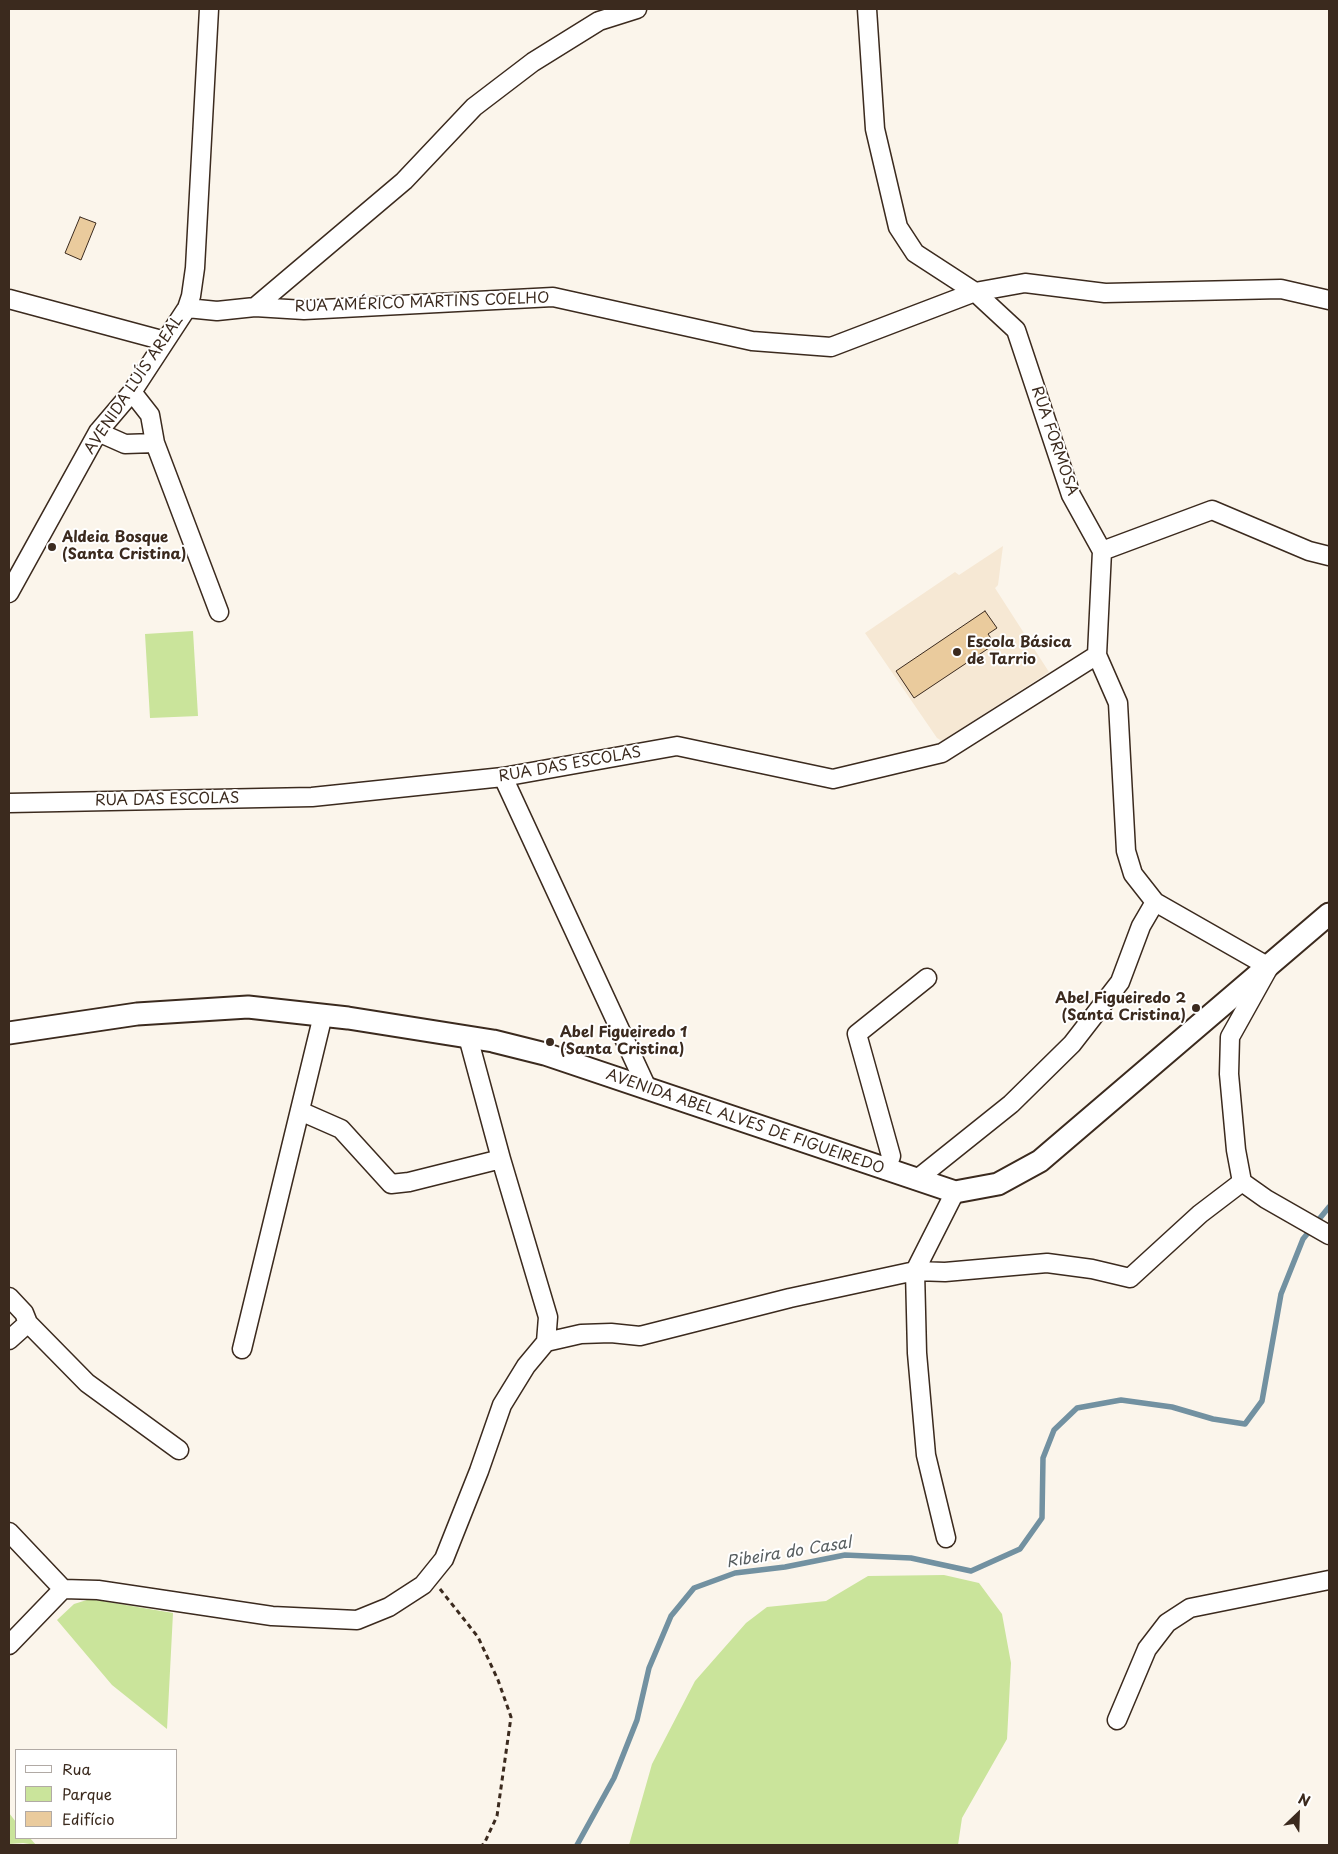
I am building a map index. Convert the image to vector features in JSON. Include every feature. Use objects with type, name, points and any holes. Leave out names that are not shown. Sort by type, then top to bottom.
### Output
[{"type":"main road","name":"AVENIDA ABEL ALVES DE FIGUEIREDO","points":[[9,1033],[137,1014],[248,1007],[324,1015],[493,1041],[545,1054],[954,1192],[998,1184],[1040,1160],[1328,917]]},
{"type":"street","name":"AVENIDA LUÍS AREAL","points":[[9,593],[98,432],[132,392],[187,308],[191,296],[195,268],[209,9]]},
{"type":"street","points":[[255,307],[404,181],[474,107],[533,62],[599,20],[615,12],[637,9]]},
{"type":"street","name":"RUA FORMOSA","points":[[867,9],[875,129],[898,227],[915,253],[975,292],[1016,330],[1071,495],[1102,551]]},
{"type":"street","name":"RUA AMÉRICO MARTINS COELHO","points":[[187,308],[217,311],[255,307],[304,310],[553,297],[752,341],[831,347],[975,292],[1025,283],[1105,293],[1281,289],[1329,300]]},
{"type":"street","points":[[9,299],[165,341]]},
{"type":"street","points":[[132,392],[150,415],[155,443],[219,612]]},
{"type":"street","points":[[98,432],[125,444],[155,443]]},
{"type":"street","points":[[1317,1228],[1266,1199],[1242,1182],[1236,1150],[1229,1074],[1230,1036],[1269,967],[1155,902],[1132,874],[1126,851],[1118,702],[1097,655],[1102,551],[1212,510],[1309,551],[1329,556]]},
{"type":"street","name":"RUA DAS ESCOLAS","points":[[9,804],[312,797],[503,777],[677,746],[833,778],[942,753],[1097,655]]},
{"type":"street","points":[[503,777],[646,1088]]},
{"type":"street","points":[[916,1180],[1011,1104],[1072,1044],[1120,982],[1142,926],[1155,902]]},
{"type":"street","points":[[886,1170],[891,1156],[857,1034],[927,978]]},
{"type":"street","points":[[242,1349],[324,1015]]},
{"type":"street","points":[[9,1645],[63,1590],[98,1590],[272,1616],[357,1620],[389,1607],[423,1585],[444,1559],[480,1471],[502,1405],[526,1366],[546,1342],[548,1317],[501,1159],[468,1037]]},
{"type":"street","points":[[300,1111],[341,1129],[392,1184],[409,1182],[501,1159]]},
{"type":"street","points":[[546,1342],[581,1334],[612,1333],[640,1336],[790,1298],[915,1271],[945,1272],[1047,1263],[1092,1268],[1130,1278],[1200,1214],[1242,1182]]},
{"type":"street","points":[[946,1538],[926,1455],[917,1353],[915,1271],[954,1192]]},
{"type":"street","points":[[9,1297],[24,1313],[28,1323],[87,1383],[179,1450]]},
{"type":"street","points":[[9,1340],[28,1323]]},
{"type":"street","points":[[9,1532],[63,1590]]},
{"type":"street","points":[[1117,1720],[1147,1649],[1167,1623],[1190,1608],[1329,1580]]},
{"type":"path","points":[[430,1577],[478,1637],[498,1680],[511,1717],[497,1816],[482,1845]]},
{"type":"shaded area","name":"Escola Básica de Tarrio","points":[[1003,546],[998,585],[995,588],[1049,672],[942,741],[937,738],[865,633],[955,572],[959,575]]},
{"type":"green space","points":[[193,631],[198,716],[150,718],[145,634]]},
{"type":"green space","points":[[944,1575],[979,1583],[1002,1614],[1011,1663],[1007,1739],[962,1818],[958,1845],[629,1845],[652,1764],[695,1681],[746,1623],[767,1607],[826,1601],[868,1576]]},
{"type":"green space","points":[[90,1599],[173,1613],[167,1729],[112,1685],[57,1620],[74,1604]]},
{"type":"green space","points":[[9,1813],[15,1821],[15,1839],[31,1839],[36,1845],[23,1843],[9,1844]]},
{"type":"building","points":[[80,217],[96,223],[81,260],[65,253]]},
{"type":"building","points":[[985,611],[997,628],[988,634],[995,644],[914,698],[896,671]]},
{"type":"waterway","name":"Ribeira do Casal","points":[[577,1845],[614,1778],[637,1720],[649,1668],[671,1616],[694,1588],[735,1573],[785,1567],[845,1555],[911,1558],[971,1571],[1020,1549],[1042,1518],[1043,1458],[1054,1430],[1077,1408],[1121,1400],[1172,1407],[1213,1419],[1245,1424],[1262,1401],[1281,1294],[1303,1239],[1329,1207]]},
{"type":"place","name":"Aldeia Bosque (Santa Cristina)","points":[[52,547]]},
{"type":"place","name":"Escola Básica de Tarrio","points":[[957,652]]},
{"type":"place","name":"Abel Figueiredo 2 (Santa Cristina)","points":[[1196,1008]]},
{"type":"place","name":"Abel Figueiredo 1 (Santa Cristina)","points":[[550,1042]]}]
